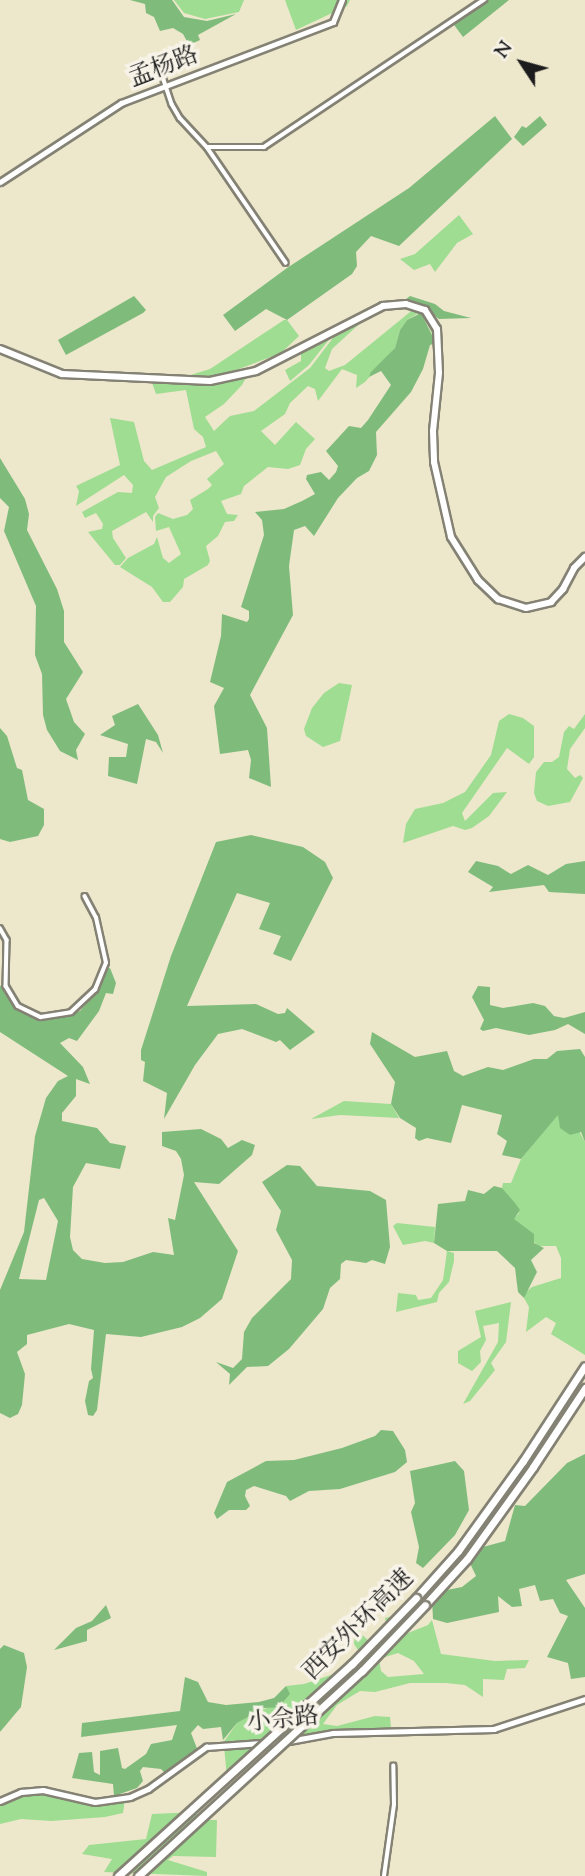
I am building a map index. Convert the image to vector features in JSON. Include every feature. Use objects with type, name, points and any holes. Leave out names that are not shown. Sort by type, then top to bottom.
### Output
[{"type":"highway","name":"西安外环高速","points":[[118,1876],[352,1664],[416,1598],[466,1540],[523,1461],[585,1366]]},
{"type":"highway","name":"西安外环高速","points":[[138,1876],[362,1671],[425,1605],[467,1559],[585,1388]]},
{"type":"main road","name":"孟杨路","points":[[0,182],[121,103],[332,22],[342,0]]},
{"type":"main road","points":[[0,349],[62,374],[210,381],[256,371],[383,306],[406,304],[425,310],[437,329],[439,373],[433,431],[434,462],[451,537],[478,580],[498,599],[526,608],[551,602],[563,589],[574,568],[585,557]]},
{"type":"street","points":[[207,147],[264,147],[484,0]]},
{"type":"street","points":[[158,62],[180,118],[207,147],[286,263]]},
{"type":"street","points":[[0,928],[7,940],[6,986],[18,1006],[41,1017],[71,1012],[95,990],[106,963],[96,918],[85,897]]},
{"type":"street","name":"小佘路","points":[[0,1801],[20,1792],[43,1790],[95,1802],[130,1797],[148,1789],[206,1747],[289,1741],[332,1733],[494,1729],[585,1699]]},
{"type":"street","points":[[384,1876],[394,1805],[393,1766]]},
{"type":"green space","points":[[130,0],[172,0],[184,17],[207,21],[236,14],[198,35],[200,40],[189,45],[183,34],[173,28],[160,31],[154,17],[146,13],[145,4]]},
{"type":"green space","points":[[174,0],[244,0],[239,12],[205,19],[184,13]]},
{"type":"green space","points":[[285,0],[350,0],[347,6],[296,30]]},
{"type":"green space","points":[[484,0],[509,0],[463,37],[452,22]]},
{"type":"green space","points":[[495,116],[512,139],[399,246],[371,236],[356,252],[357,266],[352,274],[287,320],[266,309],[235,331],[223,315],[287,268],[409,188]]},
{"type":"green space","points":[[540,116],[547,125],[523,146],[514,137],[522,126],[526,128]]},
{"type":"green space","points":[[459,215],[473,234],[457,243],[435,272],[430,264],[414,270],[400,259],[415,254]]},
{"type":"green space","points":[[134,296],[146,310],[143,313],[66,355],[58,340]]},
{"type":"green space","points":[[410,296],[435,304],[444,311],[471,318],[439,319],[421,305],[402,302]]},
{"type":"green space","points":[[415,308],[434,321],[436,343],[426,320],[417,314],[407,320],[400,330],[395,348],[365,382],[356,388],[357,375],[342,369],[318,401],[315,389],[308,386],[290,403],[285,414],[261,431],[275,445],[296,422],[315,439],[306,449],[300,465],[288,469],[268,467],[244,486],[241,494],[221,501],[227,514],[238,515],[234,521],[225,522],[218,536],[206,546],[210,561],[208,565],[184,579],[183,587],[170,602],[163,602],[152,587],[120,567],[128,558],[154,544],[157,537],[163,558],[169,563],[181,554],[169,527],[156,531],[155,517],[158,513],[173,519],[187,515],[193,509],[190,500],[212,485],[207,479],[224,464],[216,451],[191,461],[166,477],[155,497],[159,508],[153,516],[153,522],[146,512],[112,531],[113,538],[126,558],[120,565],[115,565],[88,532],[102,529],[103,524],[96,513],[85,518],[82,512],[118,492],[132,493],[133,485],[124,475],[76,506],[79,491],[76,486],[120,465],[110,418],[134,422],[144,461],[152,470],[206,447],[203,437],[194,429],[186,390],[156,394],[151,380],[214,382],[249,372],[242,385],[224,404],[205,417],[214,431],[230,416],[254,411],[310,368],[339,330],[368,316],[332,349],[325,368],[329,371],[345,365]]},
{"type":"green space","points":[[421,313],[436,343],[430,345],[423,369],[411,392],[376,432],[377,455],[369,471],[357,478],[338,498],[314,536],[305,526],[294,530],[289,566],[293,615],[250,695],[267,728],[271,787],[249,778],[251,760],[248,750],[220,754],[214,706],[224,688],[210,682],[221,636],[222,614],[247,622],[249,619],[249,611],[241,607],[264,535],[262,520],[255,512],[284,509],[302,501],[315,494],[306,479],[307,475],[321,472],[329,480],[336,472],[338,466],[326,451],[349,426],[361,428],[368,420],[391,385],[381,371],[369,377],[371,372],[395,348],[400,330],[407,320]]},
{"type":"green space","points":[[287,320],[299,336],[281,353],[221,376],[184,377],[210,369]]},
{"type":"green space","points":[[335,332],[309,365],[290,381],[285,370],[301,361],[301,348]]},
{"type":"green space","points":[[0,458],[25,499],[29,514],[27,530],[57,589],[64,611],[64,642],[83,672],[66,699],[74,722],[85,734],[76,750],[78,760],[60,751],[47,730],[43,715],[42,674],[35,655],[36,606],[4,531],[9,507],[0,498]]},
{"type":"green space","points":[[339,683],[352,685],[340,741],[323,747],[306,736],[304,729],[312,708],[324,693]]},
{"type":"green space","points":[[138,704],[158,735],[163,753],[156,742],[146,739],[137,784],[108,776],[109,757],[126,757],[128,744],[100,735],[115,725],[112,716]]},
{"type":"green space","points":[[509,714],[523,718],[534,726],[534,757],[529,764],[507,748],[462,813],[465,821],[493,793],[507,792],[489,816],[472,828],[465,830],[453,826],[403,843],[406,824],[415,809],[443,803],[465,792],[491,755],[499,721]]},
{"type":"green space","points":[[585,714],[585,728],[570,749],[567,769],[575,778],[580,775],[583,778],[570,802],[548,806],[537,801],[534,793],[536,772],[544,762],[552,762],[559,757],[564,732],[569,726],[574,729]]},
{"type":"green space","points":[[0,728],[7,736],[17,768],[22,770],[28,800],[44,809],[44,825],[38,836],[10,842],[0,839]]},
{"type":"green space","points":[[251,835],[303,847],[325,862],[333,878],[291,961],[273,954],[281,936],[259,929],[270,903],[237,893],[187,1006],[256,1004],[278,1014],[285,1013],[287,1008],[315,1032],[290,1050],[280,1040],[276,1042],[242,1029],[218,1034],[195,1065],[164,1119],[167,1093],[143,1081],[145,1062],[141,1060],[141,1050],[171,956],[216,842]]},
{"type":"green space","points":[[476,861],[498,866],[511,874],[528,865],[548,875],[566,864],[585,861],[585,894],[549,892],[544,885],[489,892],[493,887],[468,872]]},
{"type":"green space","points":[[110,968],[116,983],[113,994],[106,993],[99,1011],[77,1041],[69,1038],[60,1043],[83,1067],[90,1084],[76,1079],[76,1096],[62,1113],[62,1121],[97,1128],[110,1143],[126,1146],[120,1169],[86,1163],[73,1187],[70,1237],[73,1250],[82,1259],[105,1263],[123,1262],[153,1252],[174,1255],[168,1218],[175,1220],[184,1175],[181,1159],[176,1151],[162,1146],[162,1132],[201,1129],[221,1139],[228,1148],[242,1140],[255,1145],[252,1155],[219,1184],[194,1182],[238,1251],[222,1299],[200,1318],[182,1327],[141,1337],[106,1334],[97,1410],[93,1416],[88,1415],[85,1401],[89,1381],[93,1378],[91,1369],[94,1330],[69,1324],[27,1335],[27,1344],[17,1352],[25,1374],[22,1405],[18,1414],[10,1418],[0,1413],[0,1290],[24,1232],[35,1136],[46,1098],[58,1081],[68,1076],[0,1032],[0,986],[5,984],[13,1000],[27,1013],[41,1018],[60,1017],[80,1011],[97,991],[105,969]],"holes":[[[44,1198],[58,1221],[46,1280],[19,1279],[39,1200]]]},
{"type":"green space","points":[[478,986],[490,987],[490,1005],[503,1008],[533,1003],[545,1006],[554,1016],[564,1018],[585,1012],[585,1034],[568,1024],[555,1030],[529,1035],[496,1028],[483,1031],[480,1029],[484,1020],[472,997]]},
{"type":"green space","points":[[372,1032],[415,1057],[447,1051],[454,1071],[463,1076],[488,1067],[503,1070],[534,1059],[547,1059],[557,1051],[580,1049],[585,1057],[585,1142],[581,1132],[570,1135],[560,1128],[558,1115],[521,1159],[502,1155],[507,1141],[497,1134],[502,1115],[462,1105],[451,1143],[427,1138],[419,1141],[415,1138],[416,1128],[400,1118],[391,1104],[395,1082],[370,1044]]},
{"type":"green space","points":[[344,1101],[391,1104],[399,1118],[340,1115],[311,1119]]},
{"type":"green space","points":[[558,1114],[570,1135],[579,1131],[585,1142],[585,1355],[551,1334],[556,1323],[546,1317],[526,1332],[529,1307],[524,1298],[525,1293],[532,1287],[561,1278],[561,1258],[556,1246],[538,1246],[534,1242],[533,1234],[513,1219],[519,1213],[502,1188],[503,1183],[511,1183],[521,1159]]},
{"type":"green space","points":[[287,1165],[300,1166],[317,1186],[370,1191],[386,1200],[390,1247],[385,1264],[372,1260],[366,1263],[346,1260],[341,1264],[340,1279],[330,1288],[323,1309],[289,1349],[268,1366],[247,1367],[229,1385],[230,1374],[216,1362],[233,1368],[242,1359],[244,1332],[252,1318],[291,1279],[292,1260],[276,1230],[281,1211],[262,1182]]},
{"type":"green space","points":[[494,1186],[502,1188],[515,1203],[520,1210],[514,1219],[534,1234],[534,1243],[544,1248],[531,1260],[537,1272],[524,1298],[518,1292],[515,1268],[497,1251],[447,1251],[434,1243],[438,1204],[465,1201],[468,1190],[484,1194]]},
{"type":"green space","points":[[397,1223],[435,1227],[434,1243],[425,1241],[403,1245],[393,1226]]},
{"type":"green space","points":[[447,1251],[454,1253],[454,1261],[449,1282],[439,1293],[437,1302],[396,1312],[398,1293],[416,1295],[418,1300],[431,1298],[443,1280]]},
{"type":"green space","points":[[511,1302],[506,1342],[491,1363],[495,1370],[470,1401],[463,1404],[498,1342],[499,1323],[483,1326],[486,1340],[480,1351],[481,1362],[472,1371],[458,1363],[458,1351],[481,1337],[475,1311]]},
{"type":"green space","points":[[381,1430],[393,1431],[405,1450],[407,1462],[395,1472],[340,1489],[309,1491],[290,1501],[286,1496],[254,1486],[246,1490],[245,1496],[250,1506],[246,1510],[229,1510],[217,1519],[214,1513],[227,1482],[266,1461],[294,1460],[342,1448],[375,1436]]},
{"type":"green space","points":[[585,1454],[585,1574],[566,1580],[585,1608],[585,1677],[571,1679],[568,1663],[547,1657],[568,1616],[560,1613],[553,1599],[540,1601],[535,1585],[519,1589],[522,1606],[512,1607],[498,1596],[499,1612],[447,1623],[433,1619],[432,1599],[447,1590],[462,1587],[476,1576],[467,1557],[472,1550],[505,1541],[515,1505],[525,1506],[567,1463]]},
{"type":"green space","points":[[455,1461],[464,1471],[469,1510],[455,1535],[423,1568],[416,1563],[419,1547],[411,1512],[415,1503],[410,1471]]},
{"type":"green space","points":[[106,1605],[111,1618],[87,1630],[87,1641],[54,1650],[76,1628],[92,1621]]},
{"type":"green space","points":[[398,1615],[403,1635],[428,1625],[432,1620],[441,1654],[495,1661],[529,1660],[525,1668],[507,1669],[504,1680],[483,1679],[483,1697],[465,1685],[446,1683],[410,1683],[375,1692],[360,1691],[337,1705],[323,1724],[337,1726],[375,1716],[390,1717],[391,1728],[223,1743],[237,1723],[253,1713],[283,1702],[286,1686],[304,1684],[355,1667],[360,1653],[354,1644],[355,1632],[350,1622],[358,1621],[360,1633],[369,1641],[389,1637],[385,1618]],"holes":[[[398,1653],[414,1661],[424,1674],[388,1677],[381,1671],[379,1659]]]},
{"type":"green space","points":[[4,1645],[24,1653],[27,1667],[21,1707],[0,1732],[0,1649]]},
{"type":"green space","points":[[185,1677],[198,1682],[208,1702],[226,1705],[274,1698],[286,1686],[290,1694],[283,1702],[283,1707],[264,1708],[237,1723],[223,1740],[221,1727],[203,1729],[198,1725],[191,1733],[198,1751],[167,1775],[161,1769],[143,1767],[140,1771],[143,1781],[137,1788],[114,1796],[113,1784],[72,1778],[79,1753],[92,1752],[94,1772],[100,1775],[100,1751],[118,1748],[122,1768],[125,1769],[146,1754],[151,1744],[172,1740],[177,1725],[81,1737],[82,1723],[180,1711]]},
{"type":"green space","points":[[260,1745],[227,1777],[224,1746]]},
{"type":"green space","points":[[30,1794],[56,1794],[92,1801],[125,1799],[123,1813],[105,1817],[51,1821],[21,1819],[0,1824],[0,1805]]},
{"type":"green space","points":[[197,1812],[197,1820],[217,1820],[216,1857],[173,1856],[168,1860],[207,1872],[207,1876],[104,1872],[112,1859],[82,1854],[89,1845],[146,1839],[152,1814]]}]
